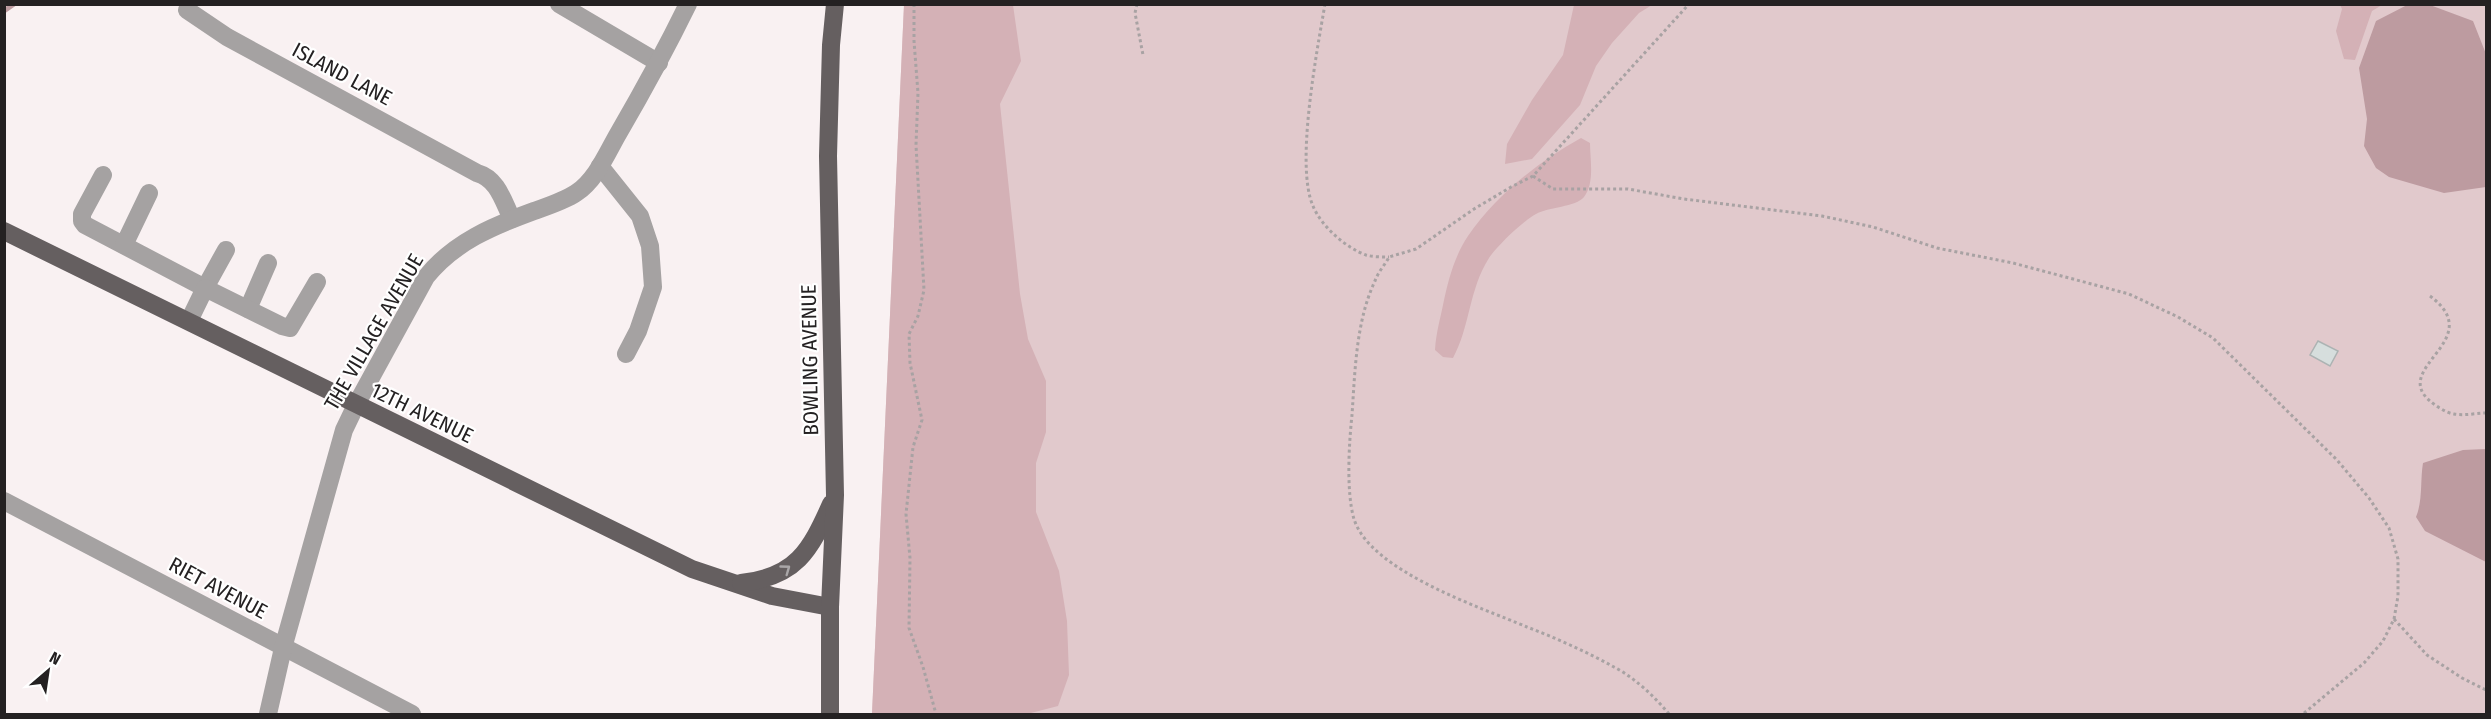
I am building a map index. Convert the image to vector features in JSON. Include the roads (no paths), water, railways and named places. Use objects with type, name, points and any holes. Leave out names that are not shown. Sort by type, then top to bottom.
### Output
[{"type":"main road","name":"BOWLING AVENUE","points":[[830,714],[830,607],[835,495],[828,156],[831,45],[835,4]]},
{"type":"main road","name":"12TH AVENUE","points":[[4,231],[692,569],[730,584],[772,596],[830,607]]},
{"type":"main road","points":[[730,584],[772,578],[791,566],[810,547],[835,495]]},
{"type":"street","points":[[559,4],[659,63]]},
{"type":"street","name":"THE VILLAGE AVENUE","points":[[268,714],[283,648],[339,446],[356,405],[426,277],[440,260],[457,246],[508,221],[574,194],[586,184],[600,166],[659,63],[688,4]]},
{"type":"street","name":"ISLAND LANE","points":[[188,10],[227,37],[477,173],[508,221]]},
{"type":"street","points":[[600,166],[640,216],[650,246],[652,287],[638,331],[626,354]]},
{"type":"street","points":[[103,175],[82,214],[82,221],[205,288],[290,328],[317,282]]},
{"type":"street","points":[[124,245],[149,193]]},
{"type":"street","points":[[189,321],[226,250]]},
{"type":"street","points":[[248,309],[268,263]]},
{"type":"street","name":"RIET AVENUE","points":[[4,501],[412,714]]},
{"type":"waterway","points":[[4,11],[14,4]]}]
